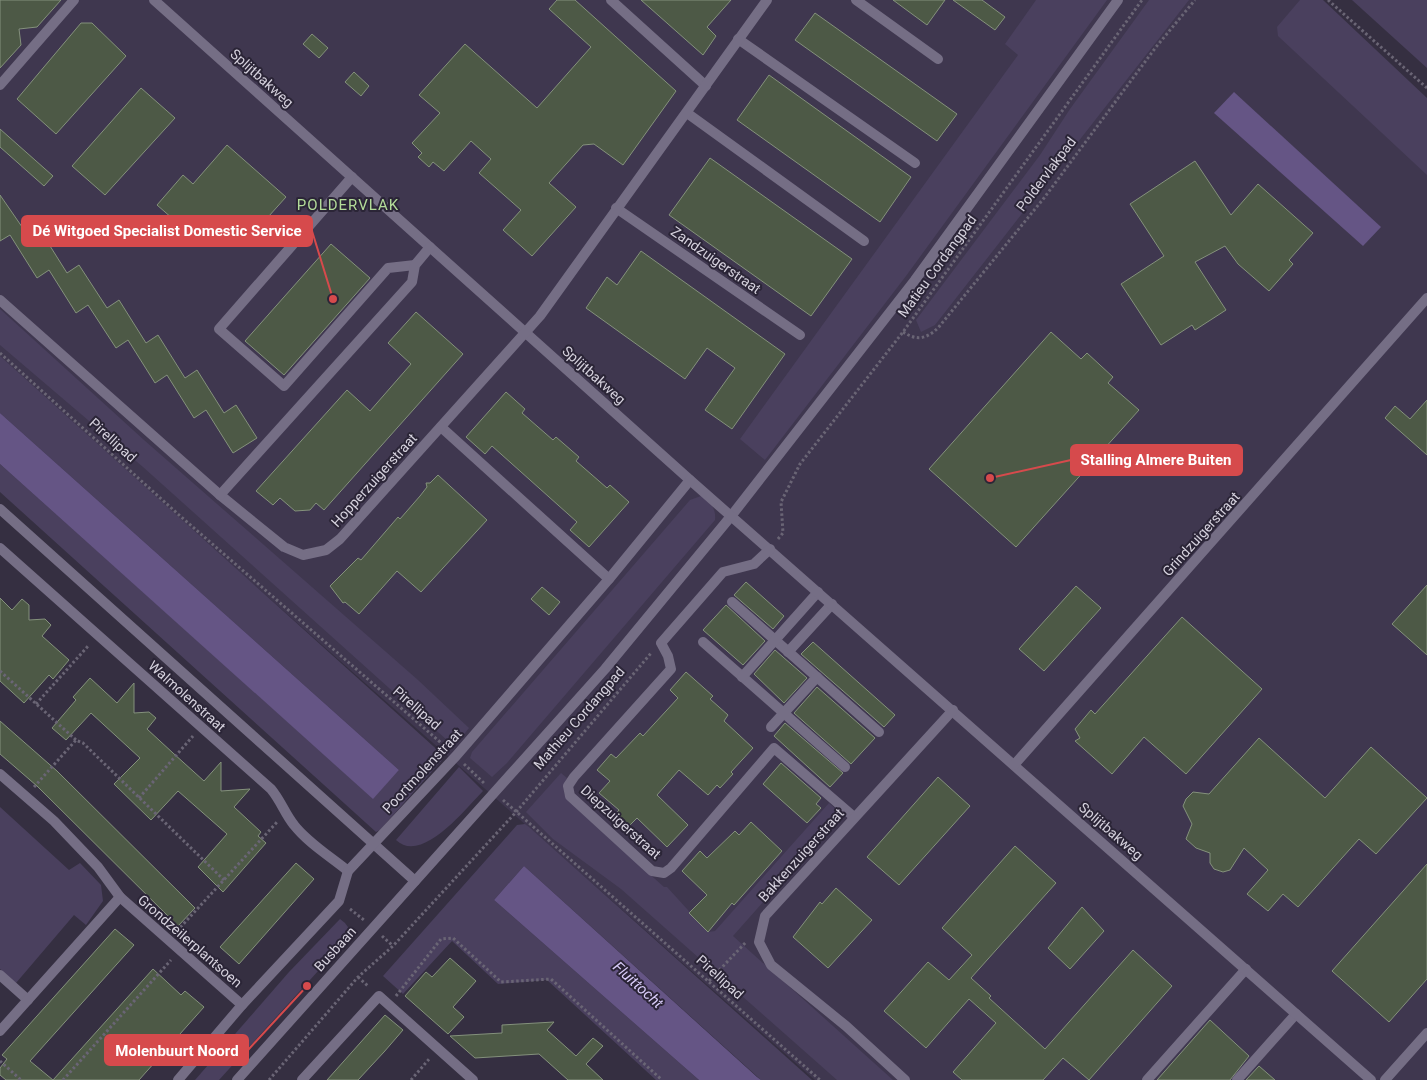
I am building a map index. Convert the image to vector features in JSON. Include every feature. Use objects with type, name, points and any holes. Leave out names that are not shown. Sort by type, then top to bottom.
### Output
[{"type":"street","points":[[0,85],[74,0]]},
{"type":"street","name":"Splijtbakweg","points":[[154,0],[690,480],[732,515],[1371,1080]]},
{"type":"street","points":[[611,0],[706,86]]},
{"type":"street","points":[[526,333],[767,0]]},
{"type":"street","points":[[856,0],[938,59]]},
{"type":"street","name":"Busbaan","points":[[237,1080],[605,669],[732,515],[915,280],[1118,0]]},
{"type":"street","points":[[738,39],[915,163]]},
{"type":"street","points":[[687,113],[864,241]]},
{"type":"street","points":[[352,178],[219,329],[284,386],[388,268],[415,264]]},
{"type":"street","name":"Zandzuigerstraat","points":[[616,208],[800,335]]},
{"type":"street","points":[[220,495],[412,282],[415,264],[430,247]]},
{"type":"street","name":"Grindzuigerstraat","points":[[1014,765],[1427,298]]},
{"type":"street","name":"Hopperzuigerstraat","points":[[0,300],[220,495],[284,547],[303,555],[326,550],[340,539],[526,333]]},
{"type":"street","points":[[441,427],[609,578]]},
{"type":"street","name":"Poortmolenstraat","points":[[178,1080],[242,1005],[340,901],[348,871],[456,756],[609,578],[690,480]]},
{"type":"street","points":[[0,509],[415,881]]},
{"type":"street","name":"Walmolenstraat","points":[[0,548],[271,789],[281,801],[296,828],[348,871]]},
{"type":"street","points":[[661,643],[723,572],[754,564],[770,549]]},
{"type":"street","points":[[742,677],[818,592]]},
{"type":"street","points":[[732,602],[879,732]]},
{"type":"street","points":[[788,652],[832,604]]},
{"type":"street","points":[[703,642],[845,767]]},
{"type":"street","name":"Diepzuigerstraat","points":[[661,643],[668,656],[671,668],[568,786],[570,796],[652,871],[664,872],[671,868],[774,748],[854,817]]},
{"type":"street","points":[[771,727],[817,676]]},
{"type":"street","name":"Bakkenzuigerstraat","points":[[759,942],[765,916],[952,710]]},
{"type":"street","name":"Grondzeilerplantsoen","points":[[0,774],[54,821],[98,867],[120,897],[242,1005]]},
{"type":"street","name":"Grondzeilerplantsoen","points":[[0,1031],[120,897]]},
{"type":"street","points":[[759,942],[771,965],[846,1026],[905,1080]]},
{"type":"street","points":[[1147,1080],[1246,969]]},
{"type":"street","points":[[0,975],[28,1000]]},
{"type":"street","points":[[302,1080],[379,996],[473,1080]]},
{"type":"street","points":[[1238,1080],[1296,1014]]},
{"type":"street","points":[[1385,1080],[1427,1033]]},
{"type":"path","name":"Matieu Cordangpad","points":[[770,549],[783,533],[781,502],[800,464],[903,332],[1142,0]]},
{"type":"path","name":"Poldervlakpad","points":[[903,332],[914,338],[921,338],[928,336],[938,328],[1044,198],[1156,47],[1195,0]]},
{"type":"path","points":[[1328,0],[1427,88]]},
{"type":"path","name":"Pirellipad","points":[[0,352],[178,515],[456,756],[495,793],[820,1080]]},
{"type":"path","points":[[36,704],[98,634]]},
{"type":"path","name":"Mathieu Cordangpad","points":[[269,1080],[358,977],[393,946],[517,811],[571,745],[661,643]]},
{"type":"path","points":[[0,671],[76,740],[83,743],[224,880]]},
{"type":"path","points":[[139,798],[201,727]]},
{"type":"path","points":[[26,796],[76,740]]},
{"type":"path","points":[[168,940],[286,812]]},
{"type":"path","points":[[389,1004],[442,939],[453,938],[501,982],[551,980],[662,1080]]},
{"type":"path","points":[[708,981],[744,942],[759,942]]},
{"type":"path","points":[[63,1080],[180,951]]},
{"type":"path","points":[[411,1080],[439,1048]]},
{"type":"path","points":[[0,1061],[21,1080]]},
{"type":"shaded area","points":[[0,0],[1300,0],[1427,103],[1427,1080],[815,1080],[0,361]]},
{"type":"shaded area","points":[[1036,0],[1107,0],[906,276],[765,460],[740,439],[1018,55],[1005,44]]},
{"type":"shaded area","points":[[1149,0],[1189,0],[935,325],[921,332],[916,320],[1040,155],[1070,109]]},
{"type":"shaded area","points":[[1300,0],[1323,0],[1427,98],[1427,175],[1278,36],[1277,27]]},
{"type":"shaded area","points":[[1352,0],[1427,0],[1427,68]]},
{"type":"shaded area","points":[[0,309],[144,440],[418,680],[469,728],[458,742],[448,741],[143,467],[0,345]]},
{"type":"shaded area","points":[[0,356],[443,755],[443,759],[380,830],[376,832],[0,492],[0,464],[373,798],[399,770],[0,413]]},
{"type":"shaded area","points":[[701,496],[712,506],[715,512],[715,520],[507,763],[492,777],[470,758],[472,752],[690,500]]},
{"type":"shaded area","points":[[459,767],[483,791],[455,821],[430,840],[418,845],[407,846],[396,840]]},
{"type":"shaded area","points":[[561,773],[567,778],[564,790],[568,801],[664,887],[667,887],[708,932],[715,931],[829,803],[841,814],[733,936],[893,1080],[837,1080],[621,889],[553,839],[526,812]]},
{"type":"shaded area","points":[[0,807],[69,870],[80,863],[101,885],[103,901],[86,925],[74,915],[16,983],[0,969]]},
{"type":"shaded area","points":[[525,824],[812,1080],[761,1080],[524,866],[494,900],[699,1080],[656,1080],[547,980],[498,984],[452,941],[403,994],[383,976],[517,825]]},
{"type":"shaded area","points":[[340,919],[350,930],[349,937],[219,1080],[195,1080],[289,972]]},
{"type":"water","points":[[1234,92],[1381,227],[1363,246],[1214,113]]},
{"type":"water","points":[[0,413],[399,770],[373,799],[0,464]]},
{"type":"water","name":"Fluittocht","points":[[524,866],[761,1080],[699,1080],[494,900]]},
{"type":"building","points":[[0,0],[61,0],[37,27],[19,29],[21,45],[0,68]]},
{"type":"building","points":[[557,0],[575,0],[676,91],[623,165],[594,144],[583,145],[549,183],[576,207],[532,256],[503,230],[521,210],[479,173],[491,159],[471,141],[444,171],[433,162],[429,167],[418,157],[422,153],[412,143],[440,113],[419,95],[465,44],[537,108],[591,47],[549,9]]},
{"type":"building","points":[[641,0],[731,0],[707,27],[716,36],[703,55]]},
{"type":"building","points":[[893,0],[945,0],[927,25]]},
{"type":"building","points":[[953,0],[982,0],[1005,17],[995,30]]},
{"type":"building","points":[[815,13],[957,114],[937,141],[795,40]]},
{"type":"building","points":[[81,23],[92,23],[126,56],[56,134],[17,99]]},
{"type":"building","points":[[312,34],[328,48],[319,58],[303,44]]},
{"type":"building","points":[[354,72],[369,86],[361,96],[345,82]]},
{"type":"building","points":[[769,75],[911,177],[880,222],[737,120]]},
{"type":"building","points":[[141,88],[175,118],[105,195],[72,166]]},
{"type":"building","points":[[0,129],[53,176],[44,186],[0,147]]},
{"type":"building","points":[[227,145],[286,197],[242,246],[213,220],[196,239],[157,205],[183,175],[193,184]]},
{"type":"building","points":[[710,158],[852,259],[811,316],[669,215]]},
{"type":"building","points":[[1195,161],[1231,215],[1258,184],[1313,233],[1289,260],[1293,264],[1269,291],[1238,264],[1225,246],[1195,262],[1226,310],[1195,330],[1192,325],[1161,345],[1121,284],[1164,256],[1130,204]]},
{"type":"building","points":[[0,195],[29,237],[40,230],[67,273],[79,265],[107,308],[119,300],[146,343],[158,335],[185,378],[197,370],[224,413],[236,405],[257,438],[233,453],[206,410],[194,418],[167,375],[155,383],[128,340],[116,348],[88,305],[76,313],[49,270],[37,278],[10,235],[0,241]]},
{"type":"building","points":[[331,244],[370,278],[284,375],[245,341]]},
{"type":"building","points":[[641,251],[785,354],[732,429],[705,410],[735,368],[707,348],[685,379],[586,308],[607,277],[617,285]]},
{"type":"building","points":[[416,312],[463,354],[324,510],[316,503],[310,510],[295,511],[280,498],[273,505],[256,491],[347,390],[370,411],[411,364],[388,343]]},
{"type":"building","points":[[1051,332],[1081,359],[1087,353],[1113,377],[1108,383],[1139,410],[1016,547],[929,469]]},
{"type":"building","points":[[506,392],[525,409],[522,413],[553,440],[556,437],[579,457],[576,461],[607,488],[610,485],[629,502],[589,547],[570,530],[577,522],[492,446],[485,454],[466,437]]},
{"type":"building","points":[[1427,400],[1427,455],[1385,418],[1395,406],[1410,419]]},
{"type":"building","points":[[438,475],[487,520],[421,592],[397,571],[359,614],[345,602],[343,603],[330,586],[358,558],[361,560],[398,517],[400,519],[420,496],[427,487],[426,483],[430,483]]},
{"type":"building","points":[[746,582],[784,616],[773,629],[734,595]]},
{"type":"building","points":[[1427,585],[1427,655],[1392,624]]},
{"type":"building","points":[[1076,586],[1101,608],[1044,671],[1019,649]]},
{"type":"building","points":[[542,587],[560,602],[549,615],[531,599]]},
{"type":"building","points":[[0,598],[12,610],[22,599],[29,605],[29,620],[45,619],[51,625],[42,636],[69,660],[53,679],[49,675],[24,703],[0,681]]},
{"type":"building","points":[[726,605],[765,641],[743,665],[703,630]]},
{"type":"building","points":[[1182,617],[1262,689],[1186,774],[1144,737],[1112,774],[1075,741],[1080,738],[1075,729],[1091,710],[1095,714]]},
{"type":"building","points":[[813,642],[895,715],[884,727],[801,654]]},
{"type":"building","points":[[775,650],[807,678],[784,703],[754,674]]},
{"type":"building","points":[[686,672],[713,696],[710,699],[728,715],[724,721],[753,748],[731,772],[733,774],[720,788],[717,785],[708,795],[679,770],[657,795],[688,825],[667,847],[637,818],[627,828],[614,816],[619,810],[599,793],[610,781],[597,770],[611,754],[616,758],[640,733],[643,736],[678,698],[670,690]]},
{"type":"building","points":[[90,678],[117,703],[134,683],[134,713],[149,712],[156,718],[147,729],[173,753],[204,781],[221,762],[221,791],[250,789],[234,807],[261,832],[258,836],[266,843],[223,892],[198,867],[227,834],[178,791],[151,820],[114,784],[140,758],[91,713],[66,740],[52,728],[76,700],[73,697]]},
{"type":"building","points":[[817,687],[875,738],[851,764],[794,713]]},
{"type":"building","points":[[0,721],[57,771],[195,908],[178,926],[37,786],[0,754]]},
{"type":"building","points":[[785,723],[843,773],[830,787],[774,736]]},
{"type":"building","points":[[1259,738],[1325,798],[1371,747],[1427,798],[1376,854],[1359,839],[1298,907],[1283,894],[1268,911],[1247,894],[1268,870],[1244,848],[1230,870],[1223,872],[1214,869],[1210,863],[1210,853],[1196,848],[1186,839],[1192,824],[1183,806],[1186,799],[1193,792],[1209,794]]},
{"type":"building","points":[[781,763],[821,798],[816,804],[821,808],[807,823],[763,784]]},
{"type":"building","points":[[938,777],[970,806],[899,885],[867,857]]},
{"type":"building","points":[[751,822],[782,851],[734,905],[732,903],[708,932],[689,913],[707,895],[682,871],[700,851],[707,858],[735,831],[739,835]]},
{"type":"building","points":[[1015,846],[1056,883],[971,978],[991,996],[989,998],[1045,1049],[1133,950],[1172,986],[1089,1080],[1063,1058],[1043,1080],[962,1080],[953,1072],[996,1023],[969,999],[926,1048],[884,1011],[928,962],[949,980],[972,955],[942,928]]},
{"type":"building","points":[[296,863],[314,879],[239,964],[220,947]]},
{"type":"building","points":[[1427,864],[1427,979],[1389,1022],[1332,971]]},
{"type":"building","points":[[836,888],[872,920],[828,968],[793,937],[820,902],[822,904]]},
{"type":"building","points":[[1082,907],[1104,931],[1070,969],[1048,948]]},
{"type":"building","points":[[115,929],[134,945],[30,1061],[53,1080],[6,1080],[0,1075],[0,1068],[7,1059],[2,1055]]},
{"type":"building","points":[[450,958],[476,981],[453,1007],[464,1017],[448,1034],[405,996],[426,972],[432,977]]},
{"type":"building","points":[[153,969],[181,995],[185,991],[204,1007],[139,1080],[53,1080]]},
{"type":"building","points":[[385,1015],[403,1030],[384,1052],[358,1080],[327,1080]]},
{"type":"building","points":[[1210,1020],[1249,1056],[1230,1080],[1157,1080]]},
{"type":"building","points":[[554,1022],[547,1030],[576,1056],[593,1038],[603,1046],[586,1064],[603,1080],[568,1080],[539,1054],[475,1058],[450,1036],[502,1033],[502,1025]]},
{"type":"building","points":[[1259,1066],[1275,1080],[1246,1080]]},
{"type":"place","name":"Dé Witgoed Specialist Domestic Service","points":[[333,299]]},
{"type":"place","name":"Stalling Almere Buiten","points":[[990,478]]},
{"type":"place","name":"Molenbuurt Noord","points":[[307,986]]},
{"type":"district","name":"POLDERVLAK","points":[[348,205]]}]
